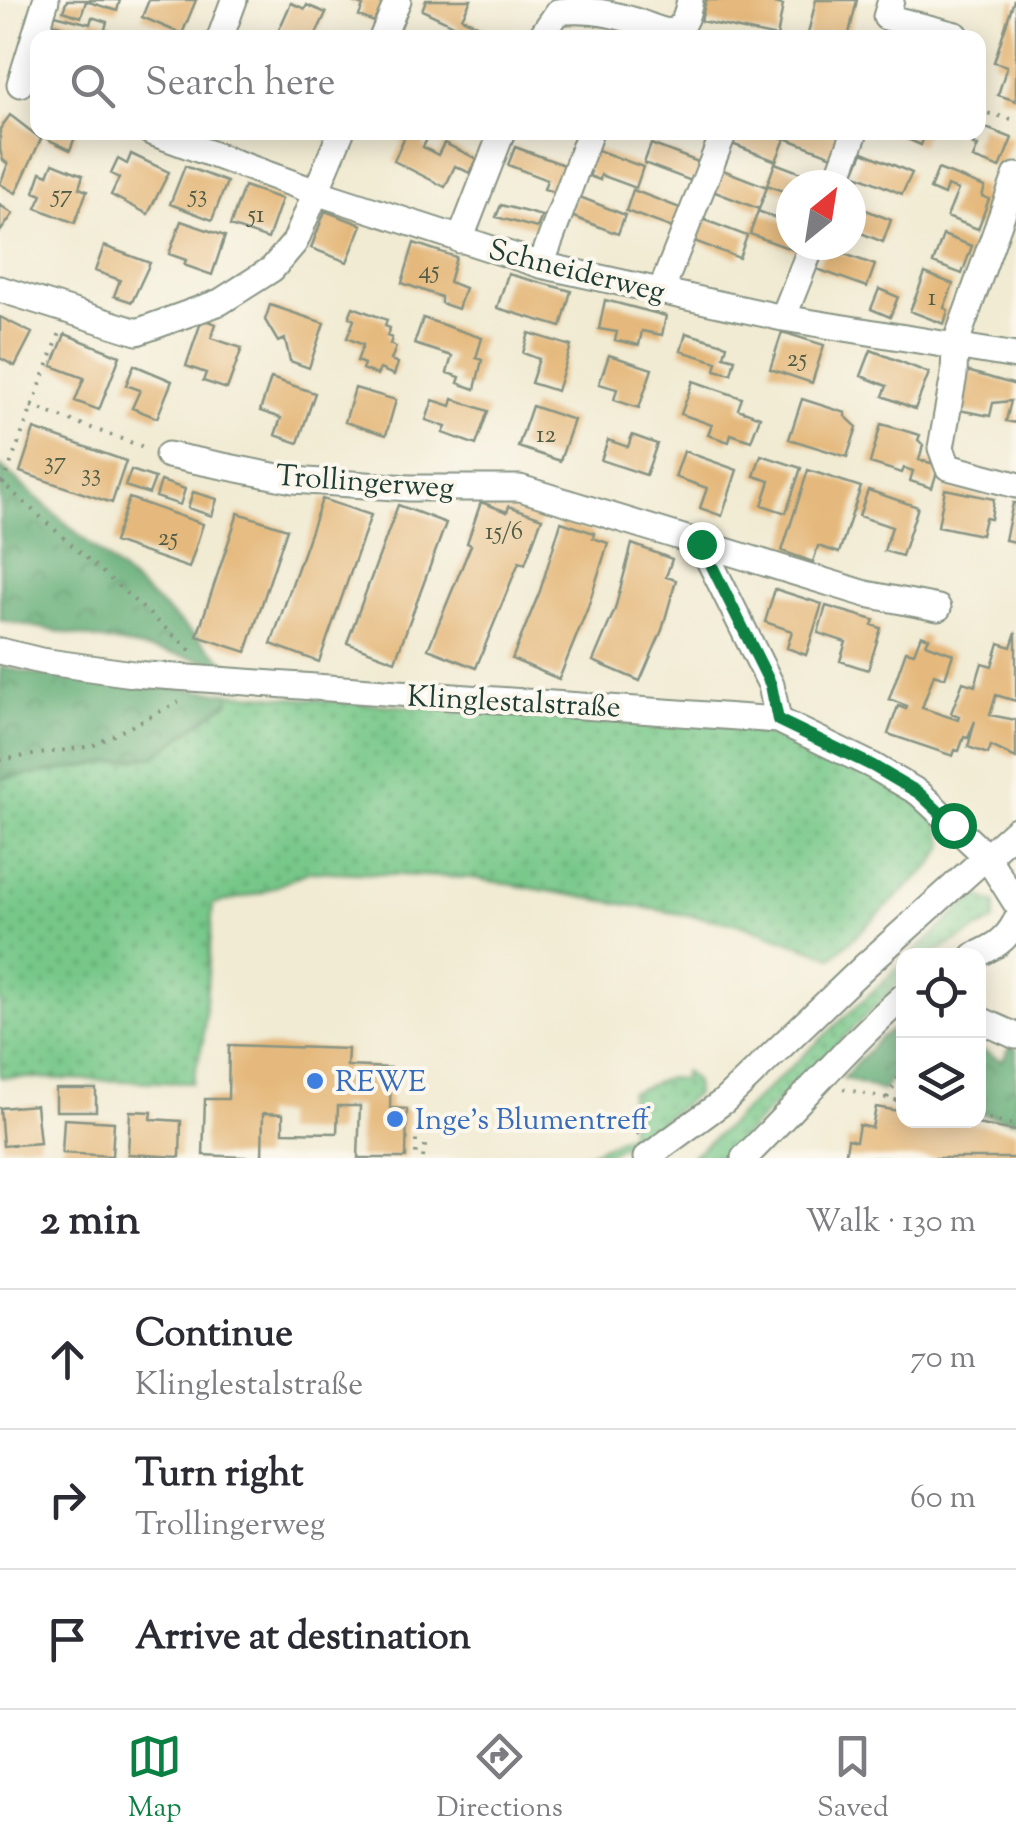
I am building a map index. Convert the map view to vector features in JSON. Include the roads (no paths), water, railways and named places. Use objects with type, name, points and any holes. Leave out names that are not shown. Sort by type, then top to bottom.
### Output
[{"type":"street","points":[[36,30],[46,0]]},
{"type":"street","points":[[223,30],[234,0]]},
{"type":"street","points":[[385,30],[398,0]]},
{"type":"street","points":[[676,30],[685,19],[690,0]]},
{"type":"street","points":[[543,30],[551,6],[583,8],[627,28]]},
{"type":"street","points":[[886,18],[935,30]]},
{"type":"street","points":[[19,84],[30,50]]},
{"type":"street","name":"Schneiderweg","points":[[187,140],[316,192],[542,266],[783,318],[1016,356]]},
{"type":"street","points":[[0,289],[137,332],[220,302],[272,270],[295,242],[338,140]]},
{"type":"street","points":[[460,240],[499,140]]},
{"type":"street","points":[[542,266],[587,140]]},
{"type":"street","points":[[661,291],[721,140]]},
{"type":"street","points":[[841,170],[852,140]]},
{"type":"street","points":[[1016,176],[955,345],[954,375],[941,448],[948,467],[1016,485]]},
{"type":"street","points":[[783,318],[806,260]]},
{"type":"street","name":"Trollingerweg","points":[[168,455],[293,480],[409,488],[520,488],[866,594],[938,608]]},
{"type":"street","points":[[701,544],[771,685],[778,720]]},
{"type":"street","name":"Klinglestalstraße","points":[[0,651],[59,664],[206,680],[778,720],[919,793],[987,857],[1016,903]]},
{"type":"street","points":[[645,1147],[724,1101],[866,965],[1016,830]]},
{"type":"street","points":[[986,951],[1009,934],[1016,920]]},
{"type":"street","points":[[744,1158],[809,1094],[862,1033],[896,1003]]},
{"type":"street","points":[[986,1023],[1016,1036]]},
{"type":"place","name":"REWE","points":[[315,1081]]},
{"type":"place","name":"Inge’s Blumentreff","points":[[395,1119]]}]
